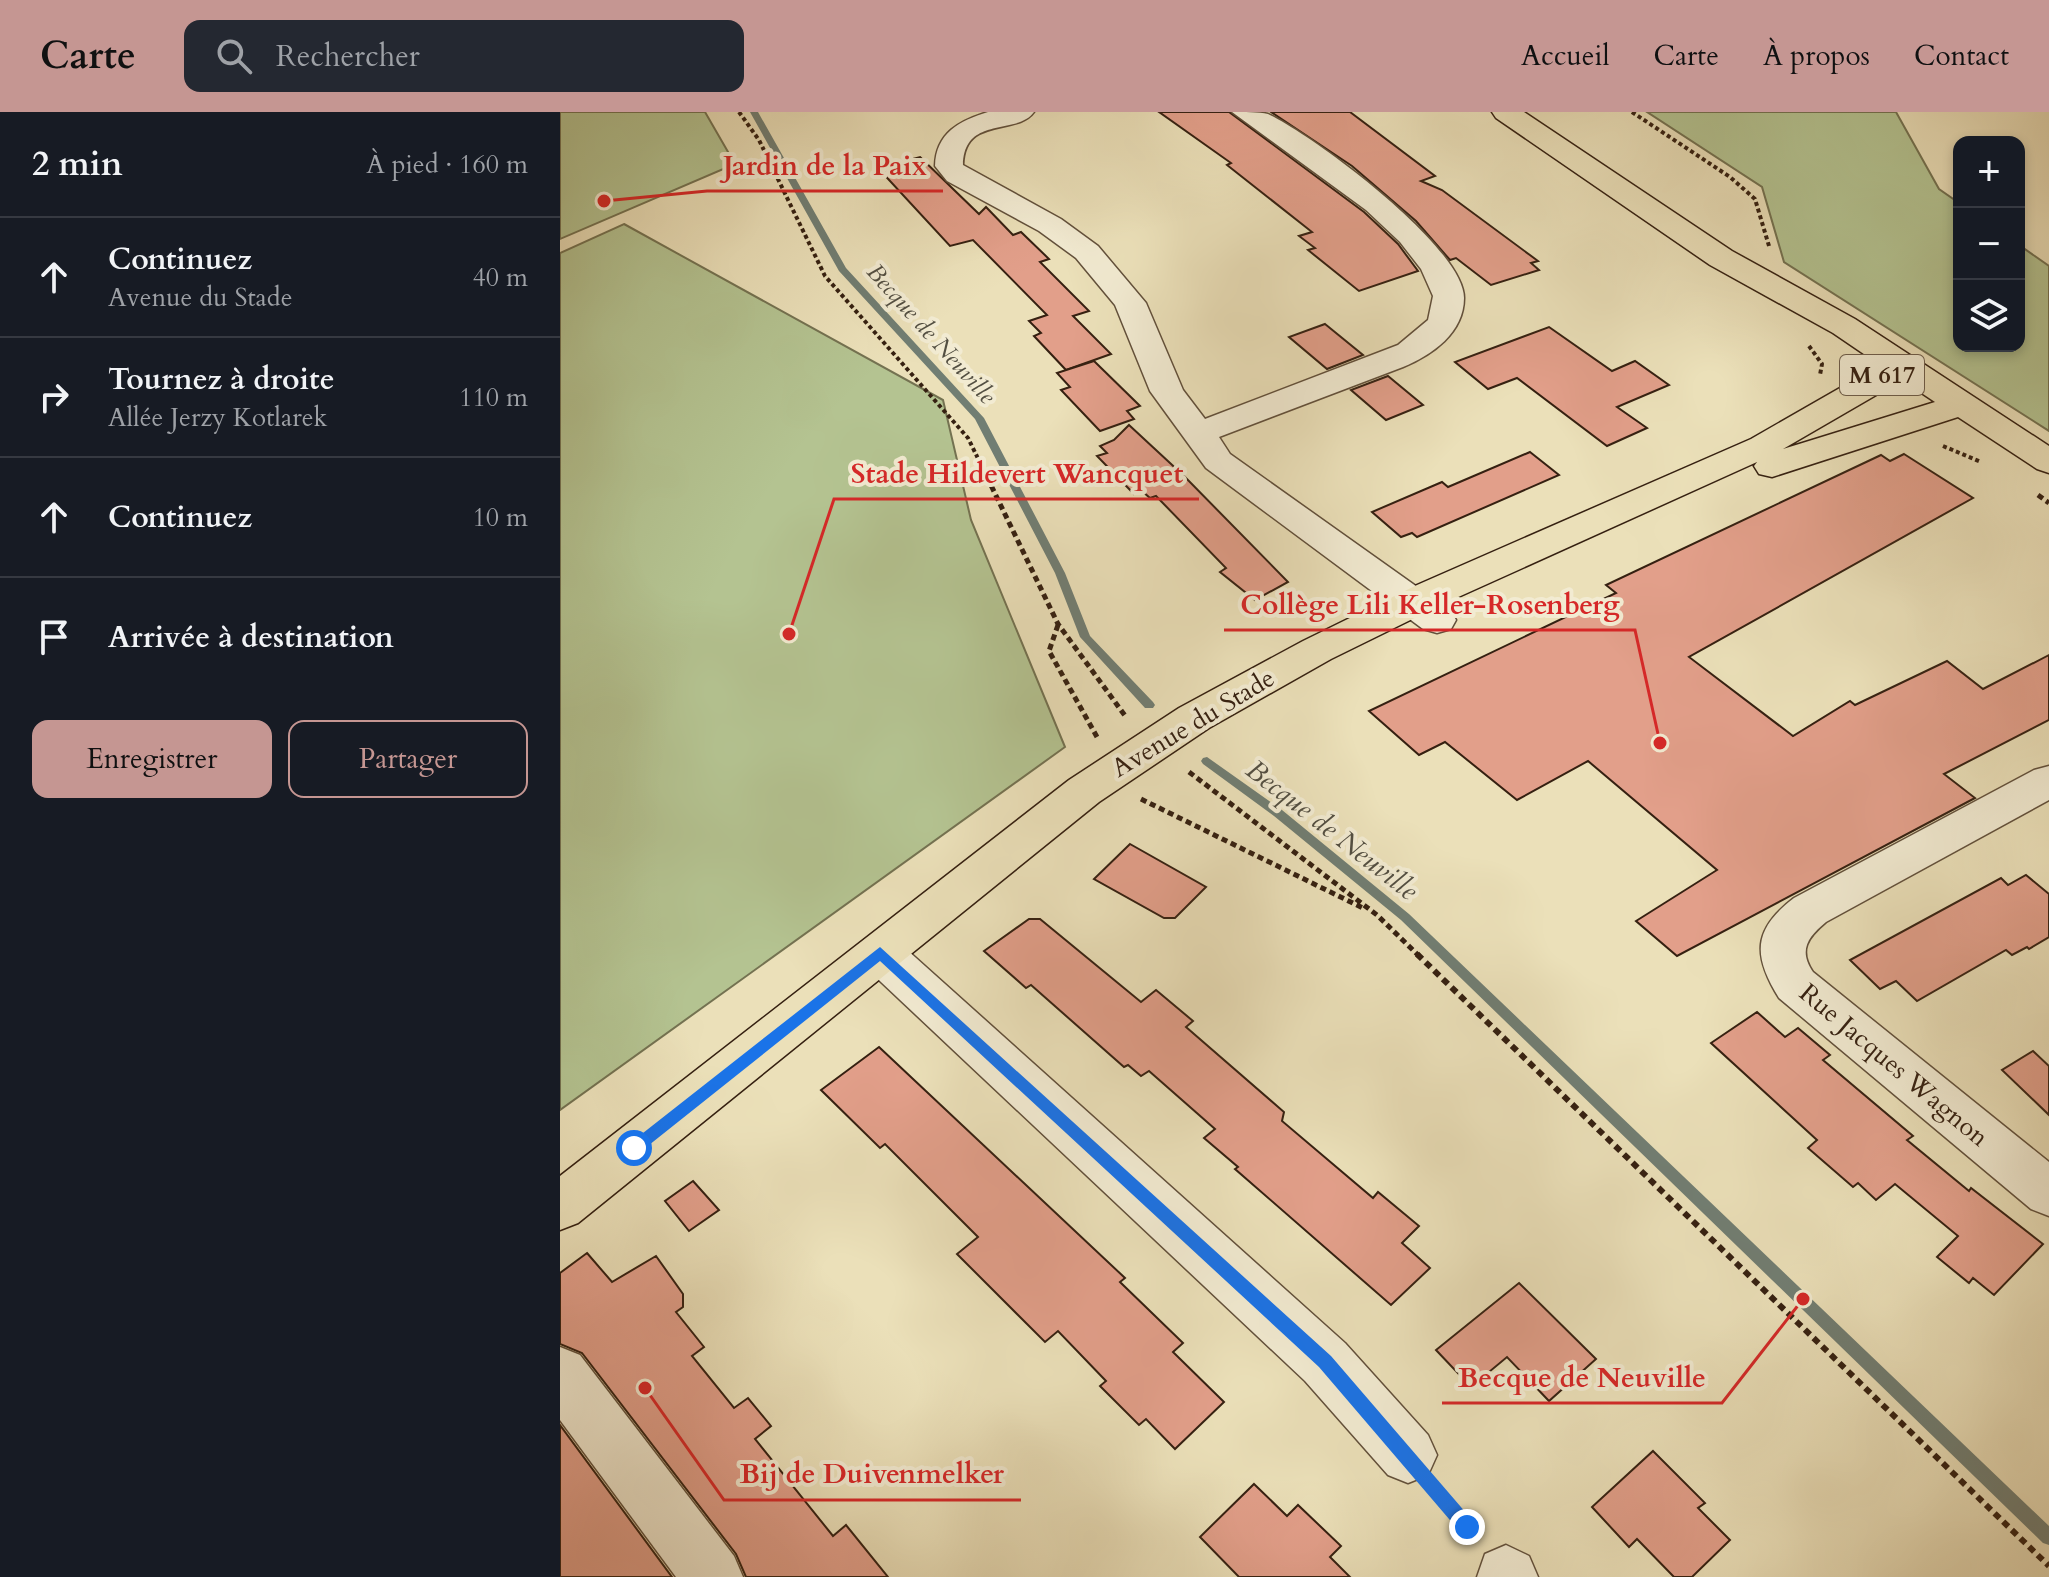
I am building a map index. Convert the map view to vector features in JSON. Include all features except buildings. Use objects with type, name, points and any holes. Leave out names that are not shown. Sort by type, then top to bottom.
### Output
[{"type":"main road","name":"M 617","points":[[1506,112],[1721,258],[1821,312],[1894,371],[1950,408],[2049,486]]},
{"type":"main road","points":[[1424,612],[1763,446],[1894,371]]},
{"type":"main road","name":"M 617","points":[[1950,408],[2049,462]]},
{"type":"main road","points":[[1424,612],[1801,453],[1950,408]]},
{"type":"main road","name":"Avenue du Stade","points":[[560,1207],[880,953],[1119,753],[1234,697],[1345,662],[1424,612]]},
{"type":"street","points":[[1020,112],[981,122],[960,135],[951,145],[949,166],[957,175],[1050,225],[1087,252],[1130,303],[1167,391],[1196,434],[1226,467],[1424,612]]},
{"type":"street","points":[[1196,434],[1402,355],[1433,335],[1450,309],[1447,283],[1399,226],[1325,161],[1246,112]]},
{"type":"street","name":"Rue Jacques Wagnon","points":[[2049,781],[1810,910],[1796,920],[1786,934],[1781,958],[1796,985],[2049,1193]]},
{"type":"street","points":[[880,953],[1325,1362],[1408,1455]]},
{"type":"street","points":[[560,1374],[713,1577]]},
{"type":"path","points":[[739,112],[759,140],[825,276],[968,438],[1119,753]]},
{"type":"path","points":[[1632,112],[1730,177],[1755,199],[1770,248]]},
{"type":"path","points":[[1058,624],[1049,651],[1096,736],[1377,915]]},
{"type":"path","points":[[1189,772],[1377,915],[2049,1566]]},
{"type":"path","points":[[1408,1455],[1507,1576]]},
{"type":"green space","points":[[560,112],[705,112],[735,164],[560,239]]},
{"type":"green space","points":[[1647,112],[1896,112],[1939,189],[1953,199],[1953,352],[2025,352],[2025,249],[2049,266],[2049,431],[1784,262],[1762,187]]},
{"type":"green space","points":[[624,224],[943,400],[971,520],[1065,747],[560,1110],[560,253]]},
{"type":"waterway","name":"Becque de Neuville","points":[[754,112],[842,269],[979,418],[1060,573],[1085,637],[1149,705]]},
{"type":"waterway","name":"Becque de Neuville","points":[[1207,761],[1278,813],[1405,917],[2049,1537]]},
{"type":"place","name":"Jardin de la Paix","points":[[604,201]]},
{"type":"place","name":"Stade Hildevert Wancquet","points":[[789,634]]},
{"type":"place","name":"Collège Lili Keller-Rosenberg","points":[[1660,743]]},
{"type":"place","name":"Becque de Neuville","points":[[1803,1299]]},
{"type":"place","name":"Bij de Duivenmelker","points":[[645,1388]]},
{"type":"route","points":[[634,1148],[880,953],[1325,1362],[1467,1527]]}]
